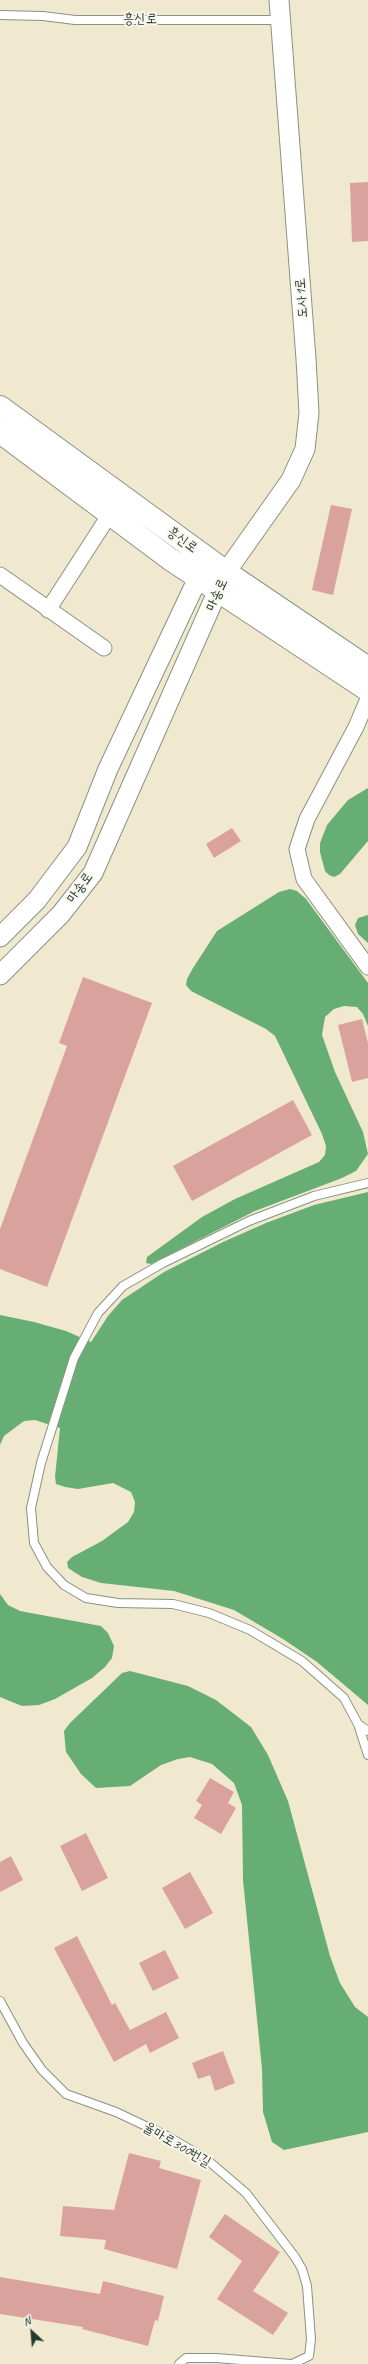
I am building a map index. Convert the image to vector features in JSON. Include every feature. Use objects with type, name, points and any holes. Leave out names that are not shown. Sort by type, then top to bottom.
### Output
[{"type":"main road","name":"흥신로","points":[[0,407],[222,582],[368,690]]},
{"type":"main road","name":"흥신로","points":[[0,432],[198,578],[222,582],[368,668]]},
{"type":"street","name":"도사1로","points":[[222,582],[291,480],[299,465],[308,434],[306,358],[279,0]]},
{"type":"street","points":[[48,610],[110,514]]},
{"type":"street","points":[[0,575],[104,648]]},
{"type":"street","name":"마송로","points":[[0,937],[37,900],[77,847],[108,769],[198,578]]},
{"type":"street","name":"마송로","points":[[0,975],[61,914],[93,873],[222,582]]},
{"type":"street","points":[[368,699],[356,727],[307,819],[297,849],[304,879],[368,967]]},
{"type":"lane","name":"흥신로","points":[[0,14],[44,16],[75,20],[280,20]]},
{"type":"lane","points":[[368,1184],[314,1196],[248,1221],[163,1263],[123,1286],[98,1313],[74,1358],[41,1463],[31,1508],[34,1543],[47,1567],[64,1585],[86,1598],[118,1603],[173,1604],[209,1613],[250,1630],[302,1661],[344,1698],[358,1724],[368,1755]]},
{"type":"lane","points":[[358,1724],[368,1731]]},
{"type":"lane","name":"율마로300번길","points":[[0,2001],[23,2043],[42,2070],[66,2094],[116,2112],[167,2136],[205,2158],[246,2193],[295,2257],[302,2269],[306,2286],[311,2339],[309,2356],[292,2364],[216,2358],[186,2358],[180,2364]]},
{"type":"green space","points":[[368,788],[368,841],[340,874],[334,877],[329,875],[325,871],[320,852],[320,843],[327,825],[348,800]]},
{"type":"green space","points":[[290,889],[297,891],[306,899],[368,983],[368,1026],[363,1014],[357,1007],[344,1006],[334,1009],[325,1017],[322,1035],[335,1072],[363,1132],[368,1154],[356,1171],[342,1178],[255,1211],[151,1264],[146,1263],[147,1257],[202,1217],[235,1199],[319,1162],[325,1155],[326,1146],[322,1134],[275,1036],[266,1029],[191,991],[186,985],[187,979],[193,968],[217,931],[279,892]]},
{"type":"green space","points":[[368,915],[368,943],[358,934],[355,925],[358,918]]},
{"type":"green space","points":[[368,1192],[368,1705],[317,1662],[283,1639],[234,1610],[174,1591],[101,1583],[82,1577],[68,1568],[67,1562],[72,1557],[102,1541],[128,1522],[134,1512],[135,1502],[131,1492],[113,1483],[78,1489],[56,1484],[55,1477],[60,1428],[35,1420],[24,1421],[4,1436],[0,1445],[0,1315],[34,1322],[66,1331],[91,1342],[108,1316],[122,1300],[164,1272],[223,1242],[266,1223],[314,1205]]},
{"type":"green space","points":[[0,1594],[8,1605],[20,1611],[101,1626],[108,1633],[114,1646],[112,1658],[105,1667],[92,1678],[55,1699],[39,1705],[22,1706],[0,1697]]},
{"type":"green space","points":[[130,1671],[188,1686],[216,1700],[251,1727],[268,1755],[288,1801],[330,1956],[340,1983],[355,2007],[368,2017],[368,2132],[284,2150],[272,2142],[263,2112],[262,2069],[243,1880],[242,1805],[234,1783],[212,1764],[190,1757],[178,1759],[161,1765],[130,1786],[96,1788],[81,1774],[66,1752],[64,1731],[70,1723],[122,1673]]},
{"type":"building","points":[[368,182],[368,241],[352,242],[350,183]]},
{"type":"building","points":[[331,505],[352,509],[333,595],[312,590]]},
{"type":"building","points":[[232,828],[241,841],[214,858],[206,844]]},
{"type":"building","points":[[83,977],[152,1003],[47,1287],[0,1269],[0,1229],[67,1046],[59,1043]]},
{"type":"building","points":[[362,1019],[368,1043],[368,1078],[352,1082],[338,1025]]},
{"type":"building","points":[[293,1100],[312,1135],[192,1201],[173,1166]]},
{"type":"building","points":[[210,1778],[234,1792],[228,1803],[236,1808],[221,1834],[194,1818],[202,1805],[196,1801]]},
{"type":"building","points":[[86,1833],[108,1878],[82,1891],[60,1846]]},
{"type":"building","points":[[11,1856],[23,1880],[0,1892],[0,1862]]},
{"type":"building","points":[[190,1872],[213,1913],[185,1929],[162,1888]]},
{"type":"building","points":[[77,1936],[112,2005],[115,2003],[130,2030],[166,2012],[179,2038],[150,2053],[146,2044],[114,2062],[54,1948]]},
{"type":"building","points":[[165,1950],[179,1978],[153,1991],[139,1963]]},
{"type":"building","points":[[223,2051],[235,2083],[215,2091],[210,2075],[198,2079],[192,2063]]},
{"type":"building","points":[[129,2153],[161,2161],[159,2168],[201,2180],[177,2269],[104,2249],[106,2240],[60,2236],[63,2206],[114,2210]]},
{"type":"building","points":[[225,2214],[280,2252],[253,2291],[288,2313],[273,2335],[217,2299],[242,2261],[209,2237]]},
{"type":"building","points":[[0,2277],[100,2294],[103,2281],[164,2296],[158,2321],[155,2320],[148,2346],[82,2329],[83,2327],[0,2314]]}]
